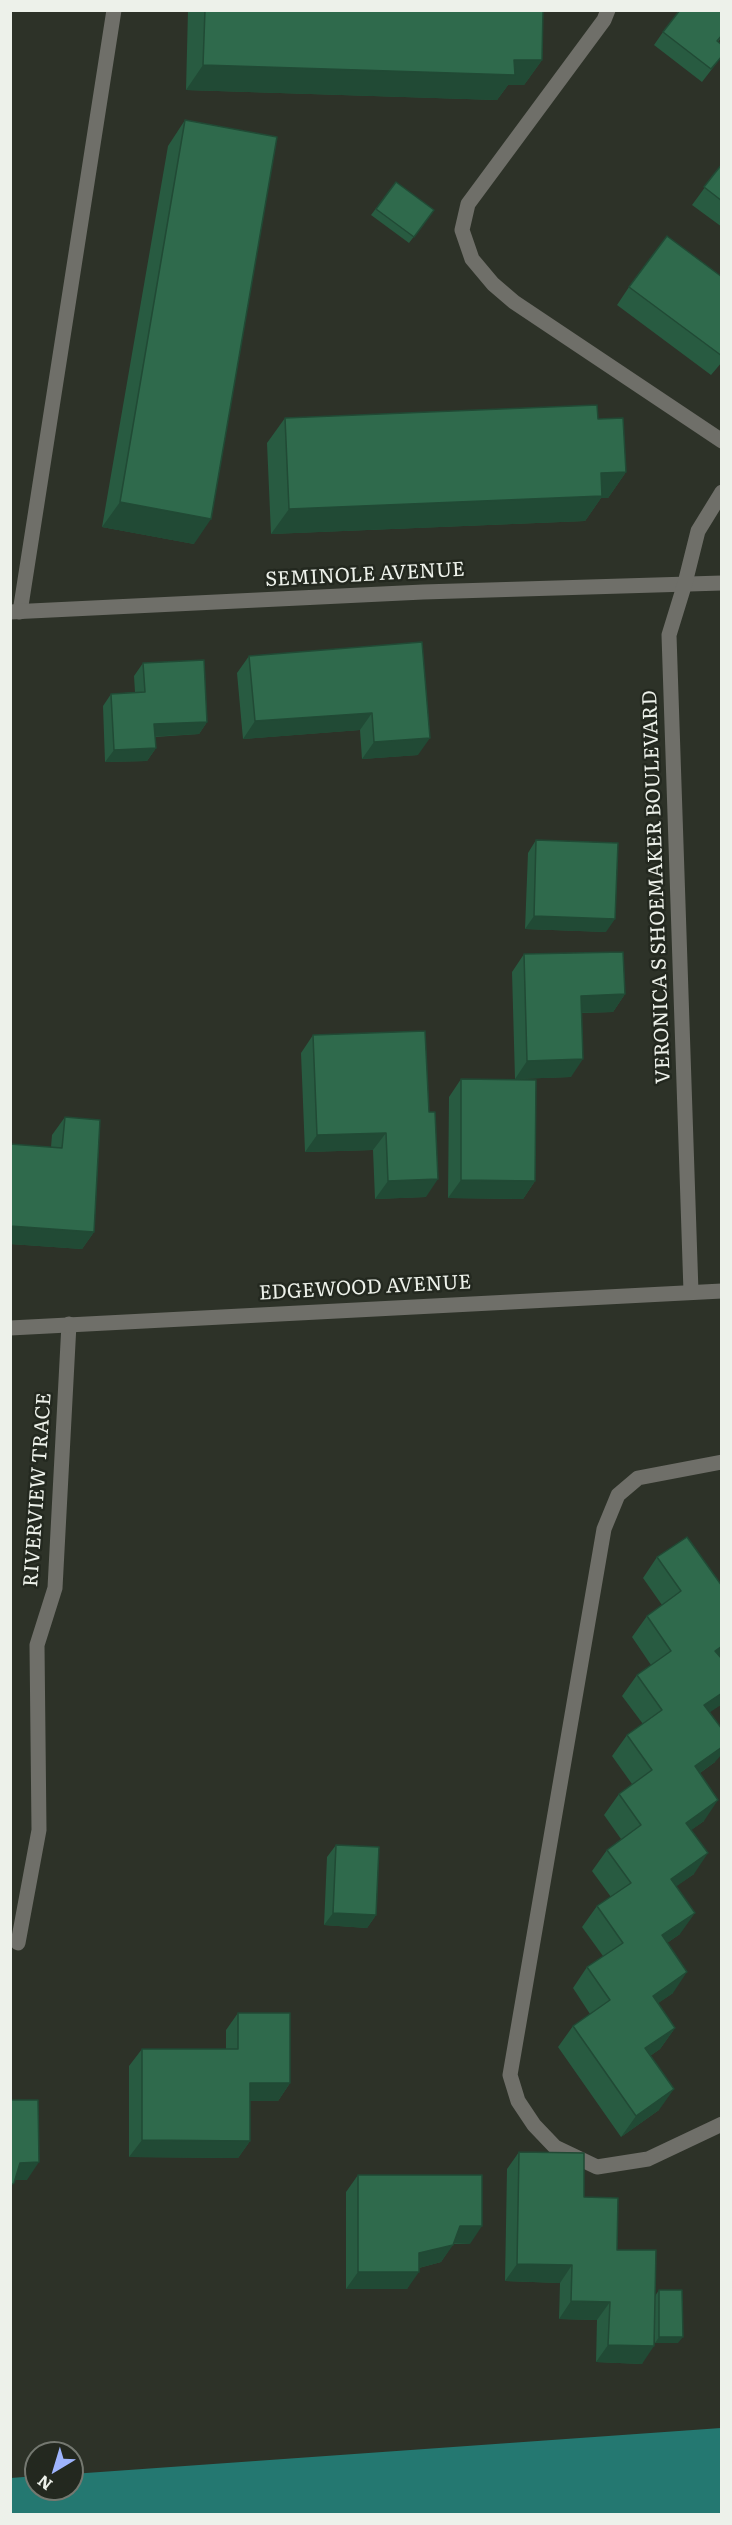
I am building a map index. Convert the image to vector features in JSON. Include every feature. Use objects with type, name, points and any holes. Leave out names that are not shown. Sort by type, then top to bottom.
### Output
[{"type":"street","points":[[16,612],[114,10]]},
{"type":"street","points":[[608,10],[604,20],[468,204],[462,230],[472,259],[493,284],[514,302],[722,441]]},
{"type":"street","name":"VERONICA S SHOEMAKER BOULEVARD","points":[[691,1292],[669,635],[698,531],[722,492]]},
{"type":"street","name":"SEMINOLE AVENUE","points":[[16,612],[411,593],[722,583]]},
{"type":"street","name":"EDGEWOOD AVENUE","points":[[10,1328],[722,1291]]},
{"type":"street","name":"RIVERVIEW TRACE","points":[[18,1943],[39,1830],[37,1646],[55,1588],[69,1324]]},
{"type":"street","points":[[722,1462],[638,1478],[618,1495],[604,1529],[510,2075],[518,2100],[525,2112],[555,2147],[597,2167],[648,2159],[722,2124]]},
{"type":"water","points":[[721,2428],[721,2514],[11,2514],[11,2478],[24,2477],[24,2501],[84,2501],[84,2473]]},
{"type":"building","points":[[205,10],[543,10],[542,60],[514,60],[515,75],[203,65]]},
{"type":"building","points":[[680,10],[722,10],[722,35],[717,41],[722,45],[722,56],[711,69],[663,32]]},
{"type":"building","points":[[185,120],[277,137],[211,519],[120,502]]},
{"type":"building","points":[[722,164],[722,201],[704,187]]},
{"type":"building","points":[[396,182],[434,210],[414,237],[376,209]]},
{"type":"building","points":[[667,236],[722,277],[722,356],[629,287]]},
{"type":"building","points":[[597,405],[598,419],[623,418],[626,472],[601,473],[602,496],[289,509],[285,418]]},
{"type":"building","points":[[422,642],[430,738],[374,742],[372,713],[255,721],[249,656]]},
{"type":"building","points":[[204,660],[207,722],[154,724],[156,748],[114,750],[111,694],[145,692],[143,663]]},
{"type":"building","points":[[536,840],[618,843],[615,919],[534,916]]},
{"type":"building","points":[[623,952],[625,994],[581,996],[583,1059],[527,1061],[524,954]]},
{"type":"building","points":[[425,1031],[429,1112],[435,1112],[438,1179],[388,1181],[386,1133],[317,1135],[313,1035]]},
{"type":"building","points":[[461,1079],[536,1080],[535,1181],[461,1180]]},
{"type":"building","points":[[65,1117],[100,1120],[94,1232],[10,1226],[10,1144],[62,1148]]},
{"type":"building","points":[[687,1537],[722,1586],[722,1646],[715,1651],[722,1659],[722,1693],[704,1705],[722,1729],[722,1747],[695,1766],[718,1800],[686,1823],[708,1853],[671,1879],[695,1913],[662,1935],[687,1972],[653,1996],[675,2028],[645,2048],[674,2089],[636,2116],[573,2026],[610,2000],[587,1967],[623,1943],[597,1906],[631,1883],[607,1850],[641,1825],[619,1794],[652,1770],[627,1735],[662,1710],[637,1675],[671,1651],[647,1616],[681,1591],[657,1557]]},
{"type":"building","points":[[336,1845],[379,1847],[376,1915],[333,1913]]},
{"type":"building","points":[[238,2013],[290,2013],[290,2083],[250,2083],[250,2141],[142,2140],[142,2049],[238,2049]]},
{"type":"building","points":[[10,2100],[38,2100],[39,2162],[20,2163],[14,2183],[10,2186]]},
{"type":"building","points":[[519,2152],[584,2153],[584,2197],[618,2198],[617,2250],[656,2250],[654,2346],[608,2345],[610,2302],[571,2301],[572,2265],[517,2264]]},
{"type":"building","points":[[358,2175],[482,2175],[482,2226],[460,2226],[453,2245],[419,2253],[419,2272],[358,2272]]},
{"type":"building","points":[[659,2290],[682,2290],[683,2337],[659,2337]]}]
